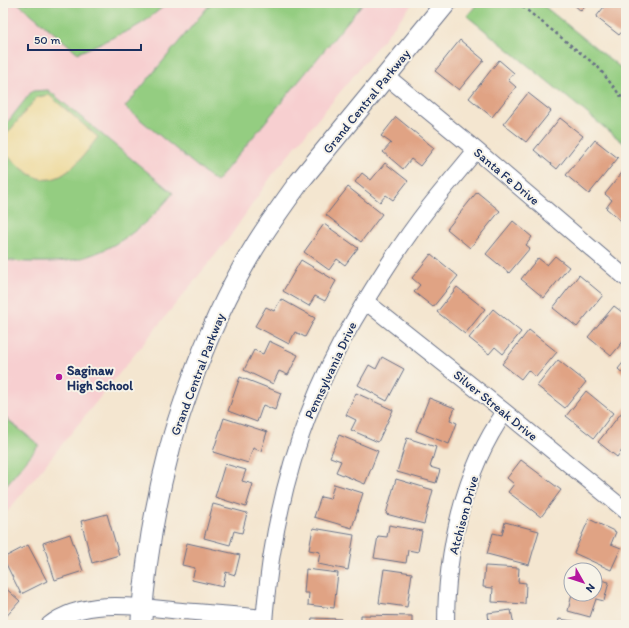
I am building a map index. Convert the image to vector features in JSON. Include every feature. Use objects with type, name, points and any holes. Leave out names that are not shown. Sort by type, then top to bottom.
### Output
[{"type":"street","name":"Grand Central Parkway","points":[[142,616],[147,559],[158,496],[169,450],[198,364],[224,304],[254,249],[284,203],[446,3]]},
{"type":"street","name":"Santa Fe Drive","points":[[386,76],[476,150],[626,278]]},
{"type":"street","name":"Pennsylvania Drive","points":[[264,621],[268,577],[281,504],[290,469],[324,377],[353,320],[384,272],[425,213],[476,150]]},
{"type":"street","name":"Silver Streak Drive","points":[[365,301],[505,412],[626,511]]},
{"type":"street","name":"Atchison Drive","points":[[446,625],[452,548],[465,498],[484,448],[495,426],[505,412]]},
{"type":"street","points":[[49,625],[57,619],[88,608],[115,606],[142,616],[264,621]]},
{"type":"path","points":[[518,3],[598,67],[626,103]]},
{"type":"shaded area","name":"Saginaw High School","points":[[3,3],[413,3],[273,174],[229,238],[3,517]]},
{"type":"green space","points":[[18,3],[168,3],[144,22],[132,29],[78,53]]},
{"type":"green space","points":[[211,3],[363,3],[216,182],[125,107]]},
{"type":"green space","points":[[478,3],[540,3],[626,72],[626,145],[467,16]]},
{"type":"green space","points":[[48,90],[173,193],[152,216],[129,236],[102,251],[65,261],[26,262],[3,259],[3,128],[32,91]]},
{"type":"green space","points":[[3,416],[39,445],[3,489]]},
{"type":"sand","points":[[49,95],[98,137],[85,154],[69,170],[60,176],[51,179],[41,179],[26,172],[3,152],[3,139],[37,97]]},
{"type":"building","points":[[572,3],[587,3],[581,11]]},
{"type":"building","points":[[607,3],[626,3],[626,27],[619,35],[596,17]]},
{"type":"building","points":[[460,40],[484,60],[459,90],[435,71]]},
{"type":"building","points":[[499,60],[514,73],[508,80],[516,87],[492,117],[469,98]]},
{"type":"building","points":[[528,93],[551,111],[526,142],[503,124]]},
{"type":"building","points":[[396,117],[434,148],[420,166],[411,159],[403,169],[383,152],[391,143],[381,136]]},
{"type":"building","points":[[560,118],[583,136],[557,169],[534,150]]},
{"type":"building","points":[[595,140],[618,158],[589,194],[566,175]]},
{"type":"building","points":[[385,163],[408,181],[393,200],[386,195],[380,202],[355,182],[362,173],[371,180]]},
{"type":"building","points":[[625,169],[626,214],[621,221],[606,208],[612,200],[605,194]]},
{"type":"building","points":[[348,187],[382,214],[361,242],[326,215]]},
{"type":"building","points":[[477,192],[500,211],[470,248],[447,229]]},
{"type":"building","points":[[513,221],[532,237],[526,245],[530,248],[509,273],[486,254]]},
{"type":"building","points":[[324,224],[358,248],[345,265],[337,259],[329,270],[304,252]]},
{"type":"building","points":[[431,254],[458,276],[433,307],[414,292],[420,285],[412,278]]},
{"type":"building","points":[[555,256],[569,267],[544,298],[521,279],[538,258],[547,265]]},
{"type":"building","points":[[301,260],[336,281],[325,301],[315,296],[309,306],[283,291]]},
{"type":"building","points":[[579,275],[603,295],[577,327],[553,308]]},
{"type":"building","points":[[457,287],[485,309],[465,334],[437,312]]},
{"type":"building","points":[[281,299],[315,318],[305,337],[295,332],[289,344],[255,326],[266,307],[274,311]]},
{"type":"building","points":[[614,306],[626,315],[626,338],[611,356],[588,337]]},
{"type":"building","points":[[493,309],[521,332],[503,354],[495,347],[489,354],[469,338]]},
{"type":"building","points":[[529,330],[557,352],[536,377],[528,370],[521,379],[502,364]]},
{"type":"building","points":[[269,341],[298,355],[288,375],[279,371],[273,384],[244,370],[254,350],[263,354]]},
{"type":"building","points":[[382,357],[404,369],[387,401],[358,385],[369,365],[376,369]]},
{"type":"building","points":[[626,359],[626,376],[618,369]]},
{"type":"building","points":[[558,360],[586,382],[565,408],[537,386]]},
{"type":"building","points":[[240,377],[281,393],[275,410],[263,405],[257,422],[228,411]]},
{"type":"building","points":[[586,391],[613,413],[594,438],[566,416]]},
{"type":"building","points":[[356,393],[393,410],[378,442],[351,430],[356,420],[346,415]]},
{"type":"building","points":[[429,398],[455,408],[450,420],[457,423],[449,444],[416,431]]},
{"type":"building","points":[[626,407],[626,451],[623,449],[617,457],[598,442]]},
{"type":"building","points":[[224,418],[267,432],[261,451],[253,448],[248,463],[213,452]]},
{"type":"building","points":[[339,435],[378,451],[365,484],[336,472],[341,461],[330,457]]},
{"type":"building","points":[[407,438],[436,447],[430,467],[440,470],[436,483],[397,472]]},
{"type":"building","points":[[521,460],[561,490],[541,517],[508,492],[514,484],[507,478]]},
{"type":"building","points":[[225,464],[246,470],[242,481],[253,484],[246,507],[215,497]]},
{"type":"building","points":[[396,479],[433,490],[424,524],[386,514]]},
{"type":"building","points":[[334,484],[363,493],[352,528],[314,517],[321,497],[330,499]]},
{"type":"building","points":[[213,504],[247,513],[242,533],[234,531],[230,545],[204,538]]},
{"type":"building","points":[[107,514],[119,555],[92,563],[81,521]]},
{"type":"building","points":[[589,519],[616,532],[611,544],[621,548],[611,570],[603,566],[603,562],[594,562],[574,553]]},
{"type":"building","points":[[505,522],[539,531],[529,565],[487,554],[493,533],[502,535]]},
{"type":"building","points":[[389,525],[422,531],[418,552],[408,550],[406,563],[374,558],[378,536],[387,537]]},
{"type":"building","points":[[313,528],[354,535],[348,570],[318,564],[320,552],[309,550]]},
{"type":"building","points":[[70,534],[83,571],[55,580],[43,543]]},
{"type":"building","points":[[187,543],[240,555],[235,575],[226,572],[223,587],[192,580],[195,568],[182,565]]},
{"type":"building","points":[[28,545],[47,581],[21,594],[3,558]]},
{"type":"building","points":[[485,566],[519,568],[518,582],[526,583],[525,604],[492,602],[493,588],[483,587]]},
{"type":"building","points":[[306,569],[338,573],[334,608],[308,605],[309,593],[304,593]]},
{"type":"building","points":[[384,569],[412,573],[407,607],[379,603]]},
{"type":"building","points":[[603,581],[609,582],[603,601]]},
{"type":"building","points":[[3,586],[20,601],[3,620]]},
{"type":"building","points":[[570,602],[595,602],[590,617],[568,611]]},
{"type":"building","points":[[511,610],[514,625],[485,625],[489,623],[488,613]]},
{"type":"building","points":[[361,615],[412,616],[412,625],[361,625]]},
{"type":"building","points":[[312,618],[341,619],[341,625],[311,625]]},
{"type":"building","points":[[559,619],[592,624],[592,625],[558,625]]},
{"type":"place","name":"Saginaw High School","points":[[59,377]]}]
